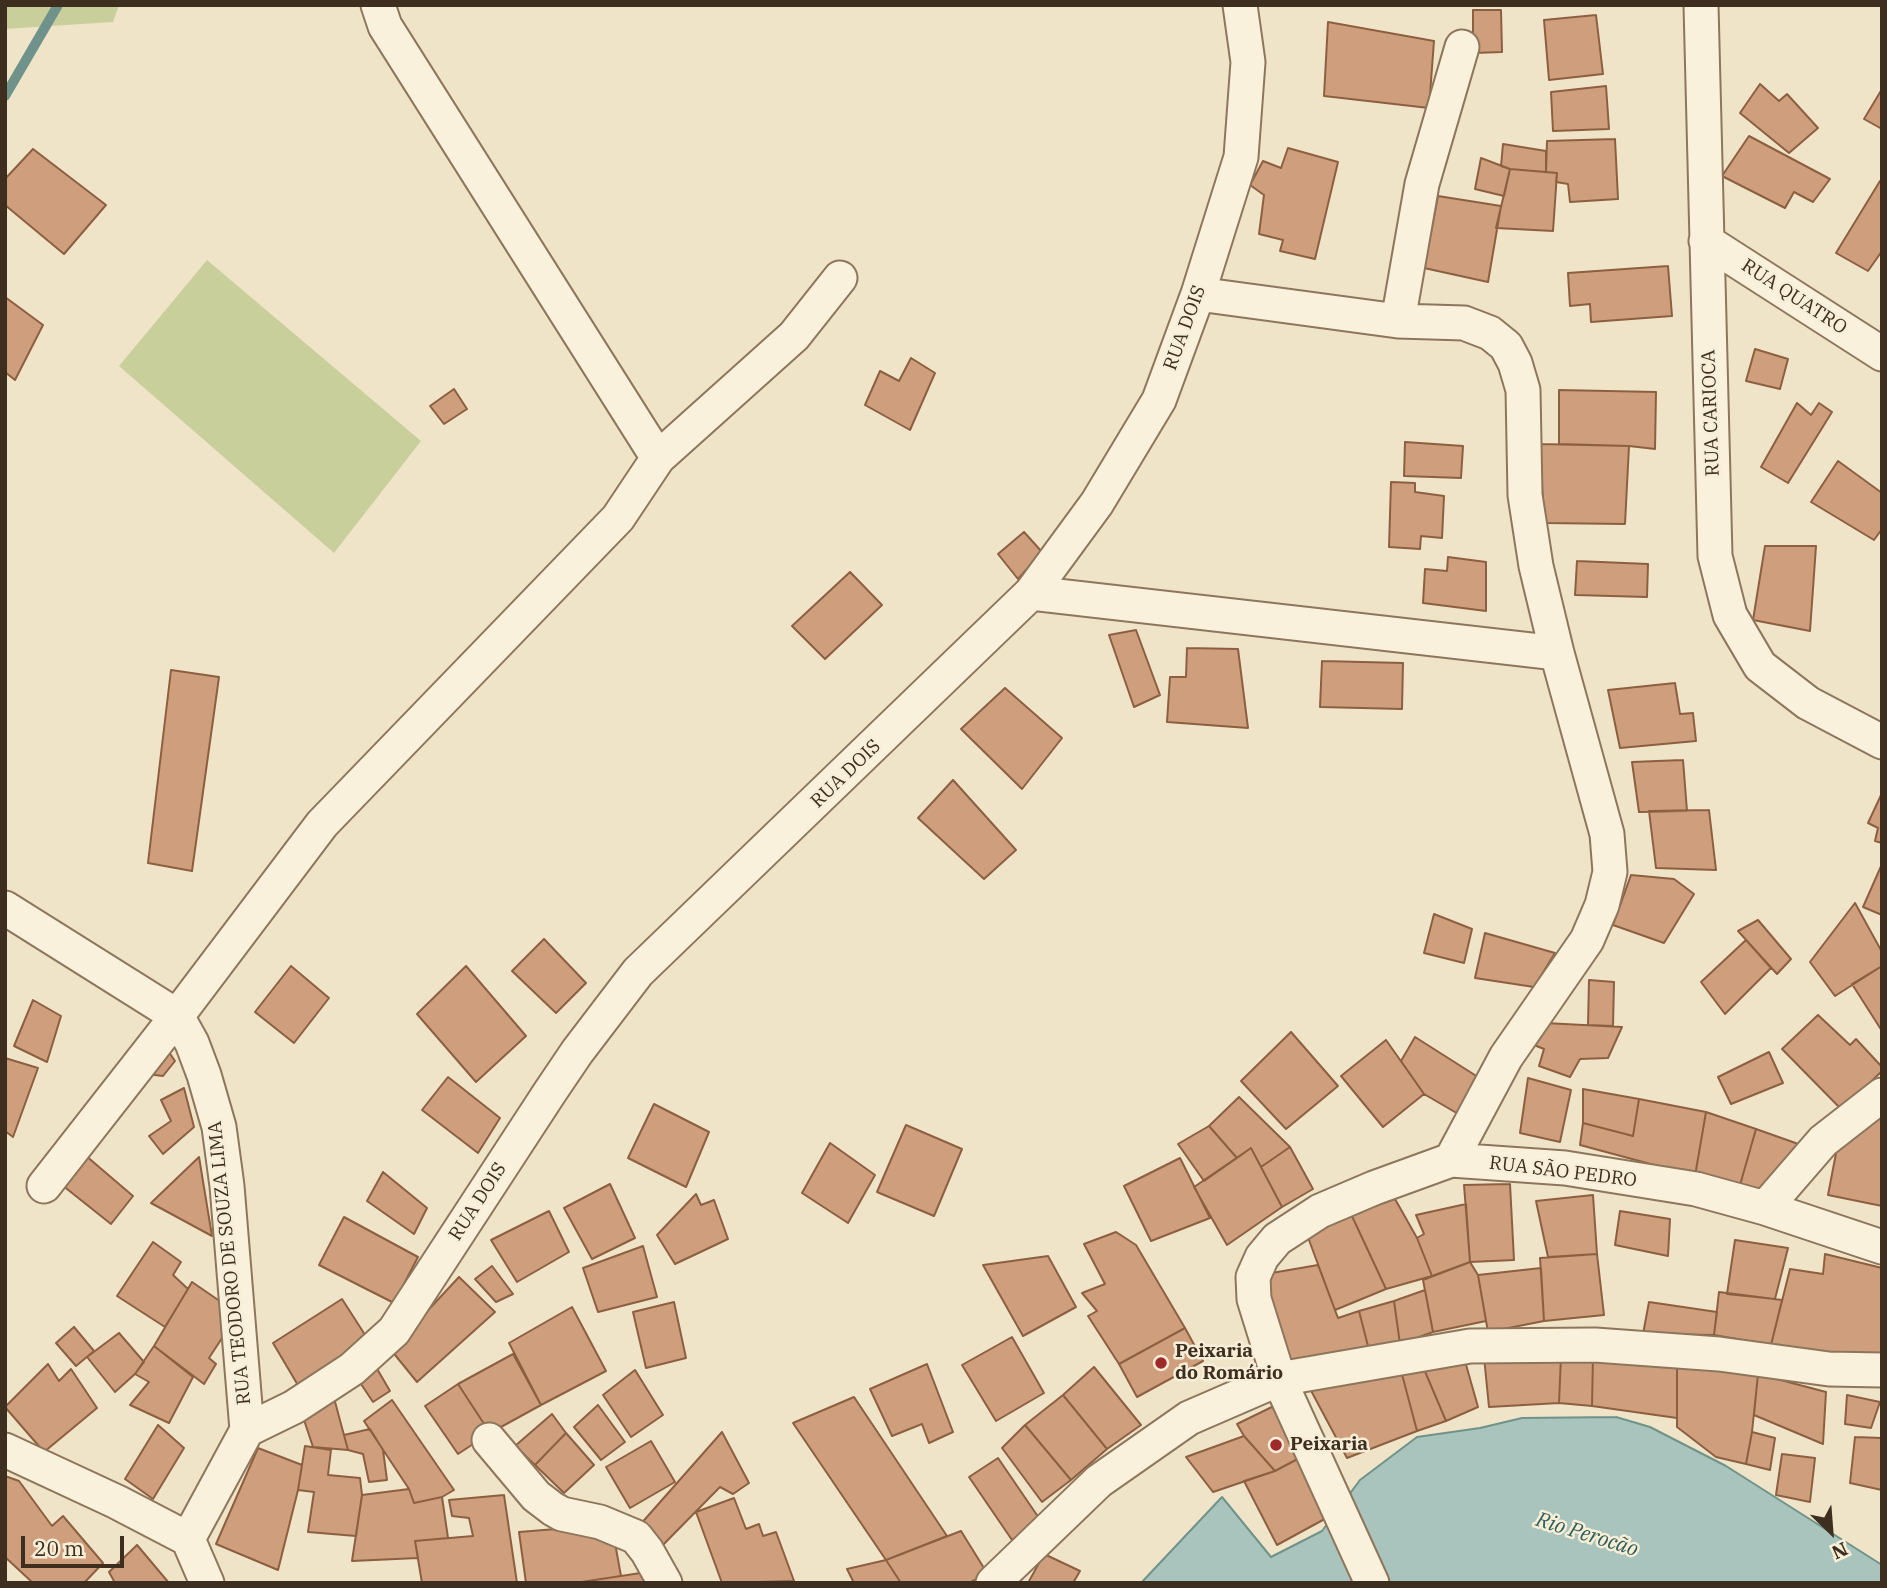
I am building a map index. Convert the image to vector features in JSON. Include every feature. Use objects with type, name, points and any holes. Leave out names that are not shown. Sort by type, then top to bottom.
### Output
[{"type":"street","points":[[378,5],[385,26],[658,458]]},
{"type":"street","name":"RUA DOIS","points":[[247,1430],[294,1407],[352,1368],[394,1331],[577,1052],[638,972],[1031,593],[1097,503],[1159,400],[1198,293],[1241,157],[1248,62],[1240,5]]},
{"type":"street","name":"RUA CARIOCA","points":[[1701,5],[1715,556],[1730,615],[1760,666],[1808,703],[1882,742]]},
{"type":"street","points":[[1398,321],[1422,184],[1462,47]]},
{"type":"street","name":"RUA QUATRO","points":[[1706,241],[1882,354]]},
{"type":"street","points":[[44,1186],[322,824],[618,518],[658,458],[794,336],[840,278]]},
{"type":"street","points":[[1198,293],[1398,321],[1464,324],[1490,333],[1506,346],[1515,363],[1523,390],[1525,495],[1536,566],[1607,834],[1610,872],[1602,905],[1587,940],[1506,1057],[1451,1160]]},
{"type":"street","points":[[1031,593],[1557,653]]},
{"type":"street","name":"RUA TEODORO DE SOUZA LIMA","points":[[5,908],[177,1016],[192,1042],[219,1127],[227,1186],[247,1430],[188,1539]]},
{"type":"street","points":[[1765,1208],[1823,1141],[1882,1095]]},
{"type":"street","name":"RUA SÃO PEDRO","points":[[1279,1379],[1254,1299],[1254,1278],[1262,1257],[1278,1239],[1320,1211],[1451,1160],[1565,1168],[1696,1189],[1765,1208],[1882,1247]]},
{"type":"street","points":[[993,1583],[1098,1481],[1189,1418],[1279,1379],[1470,1346],[1595,1345],[1719,1354],[1829,1369],[1882,1370]]},
{"type":"street","points":[[1279,1379],[1372,1583]]},
{"type":"street","points":[[489,1440],[536,1496],[562,1514],[600,1522],[636,1537],[665,1583]]},
{"type":"street","points":[[5,1450],[117,1502],[188,1539],[207,1583]]},
{"type":"green space","points":[[5,5],[119,5],[113,22],[5,29]]},
{"type":"green space","points":[[207,260],[421,441],[334,553],[119,366]]},
{"type":"water","name":"Rio Perocão","points":[[1616,1417],[1650,1427],[1726,1466],[1882,1565],[1882,1583],[1141,1583],[1222,1497],[1271,1557],[1322,1531],[1360,1480],[1417,1437],[1480,1428],[1522,1418]]},
{"type":"building","points":[[1473,10],[1501,10],[1502,52],[1473,53]]},
{"type":"building","points":[[1596,15],[1603,74],[1549,80],[1544,20]]},
{"type":"building","points":[[1328,22],[1434,41],[1429,108],[1324,96]]},
{"type":"building","points":[[1760,84],[1779,101],[1787,94],[1818,128],[1789,153],[1740,113]]},
{"type":"building","points":[[1606,86],[1609,129],[1553,131],[1551,92]]},
{"type":"building","points":[[1882,89],[1882,129],[1864,119]]},
{"type":"building","points":[[1749,136],[1830,179],[1813,202],[1794,192],[1785,208],[1722,176]]},
{"type":"building","points":[[1615,139],[1618,199],[1570,202],[1568,184],[1556,182],[1557,173],[1546,172],[1547,141]]},
{"type":"building","points":[[1503,144],[1546,151],[1546,172],[1501,166]]},
{"type":"building","points":[[1288,148],[1338,162],[1315,259],[1280,251],[1283,240],[1259,234],[1264,195],[1250,185],[1263,161],[1281,168]]},
{"type":"building","points":[[33,149],[106,205],[64,254],[5,205],[5,179]]},
{"type":"building","points":[[1481,158],[1510,169],[1504,196],[1475,189]]},
{"type":"building","points":[[1510,169],[1557,173],[1553,231],[1496,228]]},
{"type":"building","points":[[1880,181],[1882,251],[1868,271],[1836,253]]},
{"type":"building","points":[[1438,196],[1501,206],[1488,282],[1424,268]]},
{"type":"building","points":[[1668,266],[1672,316],[1591,322],[1590,304],[1570,306],[1568,273]]},
{"type":"building","points":[[5,297],[43,325],[15,380],[5,372]]},
{"type":"building","points":[[1755,349],[1788,359],[1780,389],[1746,381]]},
{"type":"building","points":[[911,358],[935,373],[910,430],[865,405],[880,371],[899,381]]},
{"type":"building","points":[[454,389],[467,409],[444,424],[430,406]]},
{"type":"building","points":[[1559,390],[1656,392],[1655,449],[1559,444]]},
{"type":"building","points":[[1797,403],[1811,415],[1819,403],[1832,412],[1788,483],[1761,467]]},
{"type":"building","points":[[1405,442],[1463,446],[1461,478],[1404,476]]},
{"type":"building","points":[[1540,444],[1629,446],[1625,524],[1544,523]]},
{"type":"building","points":[[1838,461],[1882,493],[1882,529],[1874,540],[1811,502]]},
{"type":"building","points":[[1391,482],[1415,483],[1415,492],[1444,496],[1442,538],[1421,536],[1420,549],[1389,547]]},
{"type":"building","points":[[1024,532],[1042,552],[1018,579],[998,554]]},
{"type":"building","points":[[1765,546],[1816,546],[1810,631],[1753,620]]},
{"type":"building","points":[[1448,557],[1486,562],[1486,611],[1423,603],[1425,569],[1447,571]]},
{"type":"building","points":[[1577,561],[1648,564],[1647,597],[1575,595]]},
{"type":"building","points":[[850,572],[882,605],[825,659],[792,626]]},
{"type":"building","points":[[1136,630],[1160,695],[1134,707],[1109,635]]},
{"type":"building","points":[[1187,648],[1238,649],[1248,728],[1167,722],[1170,677],[1186,677]]},
{"type":"building","points":[[1322,661],[1403,663],[1402,709],[1320,707]]},
{"type":"building","points":[[171,670],[219,677],[192,871],[148,863]]},
{"type":"building","points":[[1675,683],[1680,714],[1693,713],[1696,741],[1620,748],[1608,690]]},
{"type":"building","points":[[1005,688],[1062,738],[1022,789],[961,729]]},
{"type":"building","points":[[1683,760],[1687,811],[1639,812],[1632,762]]},
{"type":"building","points":[[953,780],[1016,850],[984,879],[918,818]]},
{"type":"building","points":[[1882,793],[1882,843],[1875,841],[1878,828],[1868,823]]},
{"type":"building","points":[[1709,810],[1716,870],[1656,868],[1649,811]]},
{"type":"building","points":[[1882,864],[1882,915],[1863,907]]},
{"type":"building","points":[[1631,875],[1674,879],[1694,894],[1664,943],[1613,925]]},
{"type":"building","points":[[1855,903],[1882,952],[1882,966],[1835,996],[1810,962]]},
{"type":"building","points":[[1434,914],[1472,929],[1464,963],[1424,953]]},
{"type":"building","points":[[1758,920],[1791,959],[1777,974],[1738,931]]},
{"type":"building","points":[[1485,933],[1555,953],[1534,987],[1475,978]]},
{"type":"building","points":[[544,939],[586,983],[556,1013],[512,971]]},
{"type":"building","points":[[1746,940],[1771,968],[1725,1014],[1701,982]]},
{"type":"building","points":[[291,966],[329,998],[294,1043],[255,1012]]},
{"type":"building","points":[[466,966],[526,1036],[476,1082],[417,1014]]},
{"type":"building","points":[[1882,966],[1882,1031],[1852,984]]},
{"type":"building","points":[[1589,980],[1614,982],[1613,1026],[1588,1025]]},
{"type":"building","points":[[33,1000],[61,1016],[47,1062],[14,1046]]},
{"type":"building","points":[[1818,1015],[1850,1045],[1856,1039],[1882,1067],[1882,1071],[1842,1110],[1782,1049]]},
{"type":"building","points":[[1545,1023],[1622,1027],[1608,1058],[1580,1059],[1570,1077],[1539,1066],[1544,1049],[1534,1045]]},
{"type":"building","points":[[1291,1032],[1338,1086],[1286,1129],[1241,1081]]},
{"type":"building","points":[[1415,1037],[1478,1077],[1460,1115],[1424,1094],[1401,1061]]},
{"type":"building","points":[[1386,1040],[1424,1094],[1383,1127],[1341,1076]]},
{"type":"building","points":[[162,1042],[175,1061],[163,1076],[138,1073]]},
{"type":"building","points":[[1769,1052],[1783,1083],[1731,1104],[1718,1077]]},
{"type":"building","points":[[5,1058],[38,1068],[13,1137],[5,1131]]},
{"type":"building","points":[[448,1077],[500,1118],[478,1153],[422,1110]]},
{"type":"building","points":[[1528,1078],[1571,1090],[1560,1142],[1520,1133]]},
{"type":"building","points":[[184,1088],[194,1127],[163,1154],[149,1136],[171,1121],[161,1100]]},
{"type":"building","points":[[1583,1089],[1639,1099],[1633,1136],[1583,1123]]},
{"type":"building","points":[[1239,1097],[1290,1147],[1261,1167],[1251,1148],[1237,1158],[1209,1126]]},
{"type":"building","points":[[1639,1099],[1706,1112],[1695,1176],[1580,1145],[1583,1123],[1633,1136]]},
{"type":"building","points":[[654,1104],[709,1132],[686,1187],[628,1158]]},
{"type":"building","points":[[1706,1112],[1756,1129],[1740,1185],[1695,1176]]},
{"type":"building","points":[[1868,1116],[1882,1119],[1882,1206],[1828,1195],[1838,1143]]},
{"type":"building","points":[[906,1125],[962,1149],[934,1216],[877,1192]]},
{"type":"building","points":[[1209,1126],[1237,1158],[1204,1181],[1178,1144]]},
{"type":"building","points":[[1756,1129],[1804,1146],[1771,1192],[1740,1185]]},
{"type":"building","points":[[830,1143],[875,1175],[848,1223],[802,1193]]},
{"type":"building","points":[[1290,1147],[1313,1189],[1282,1207],[1261,1167]]},
{"type":"building","points":[[1251,1148],[1282,1207],[1227,1245],[1194,1187]]},
{"type":"building","points":[[85,1155],[133,1196],[111,1224],[62,1185]]},
{"type":"building","points":[[199,1157],[212,1236],[151,1203]]},
{"type":"building","points":[[1180,1158],[1210,1218],[1151,1241],[1124,1186]]},
{"type":"building","points":[[383,1172],[427,1208],[414,1234],[367,1201]]},
{"type":"building","points":[[610,1184],[635,1238],[592,1259],[564,1208]]},
{"type":"building","points":[[1510,1184],[1514,1260],[1470,1262],[1464,1185]]},
{"type":"building","points":[[696,1194],[701,1205],[714,1200],[728,1239],[675,1264],[657,1235]]},
{"type":"building","points":[[1593,1195],[1597,1254],[1548,1257],[1536,1201]]},
{"type":"building","points":[[1395,1199],[1417,1238],[1432,1276],[1386,1289],[1351,1214]]},
{"type":"building","points":[[1466,1204],[1470,1262],[1432,1276],[1417,1238],[1424,1234],[1416,1215]]},
{"type":"building","points":[[549,1211],[569,1252],[517,1282],[491,1240]]},
{"type":"building","points":[[1620,1211],[1670,1219],[1668,1256],[1615,1245]]},
{"type":"building","points":[[1351,1214],[1386,1289],[1335,1310],[1306,1232]]},
{"type":"building","points":[[344,1217],[418,1257],[394,1303],[319,1265]]},
{"type":"building","points":[[1116,1232],[1136,1245],[1185,1328],[1119,1364],[1088,1316],[1097,1311],[1082,1293],[1105,1284],[1084,1244]]},
{"type":"building","points":[[1735,1240],[1788,1248],[1775,1299],[1727,1294]]},
{"type":"building","points":[[153,1242],[181,1262],[173,1275],[188,1289],[165,1327],[117,1296]]},
{"type":"building","points":[[643,1246],[657,1297],[598,1312],[583,1268]]},
{"type":"building","points":[[1597,1254],[1604,1315],[1544,1321],[1540,1258]]},
{"type":"building","points":[[1825,1254],[1882,1268],[1882,1357],[1839,1359],[1771,1345],[1790,1269],[1823,1274]]},
{"type":"building","points":[[1048,1256],[1076,1307],[1023,1336],[983,1265]]},
{"type":"building","points":[[1470,1262],[1478,1275],[1486,1321],[1433,1332],[1423,1280]]},
{"type":"building","points":[[1318,1265],[1338,1318],[1359,1311],[1369,1350],[1285,1366],[1260,1275]]},
{"type":"building","points":[[492,1266],[513,1294],[496,1302],[475,1279]]},
{"type":"building","points":[[1541,1268],[1544,1321],[1488,1332],[1478,1275]]},
{"type":"building","points":[[459,1277],[495,1312],[417,1382],[391,1350]]},
{"type":"building","points":[[192,1282],[224,1304],[224,1335],[209,1358],[216,1364],[204,1384],[154,1346]]},
{"type":"building","points":[[1425,1290],[1433,1332],[1400,1344],[1394,1301]]},
{"type":"building","points":[[1719,1292],[1782,1300],[1771,1345],[1714,1335]]},
{"type":"building","points":[[342,1299],[369,1341],[299,1387],[273,1343]]},
{"type":"building","points":[[1394,1301],[1400,1344],[1369,1350],[1359,1311]]},
{"type":"building","points":[[674,1302],[686,1358],[646,1368],[633,1312]]},
{"type":"building","points":[[1649,1302],[1717,1312],[1714,1335],[1643,1334]]},
{"type":"building","points":[[572,1307],[606,1371],[541,1405],[509,1343]]},
{"type":"building","points":[[74,1327],[94,1351],[76,1366],[56,1343]]},
{"type":"building","name":"Peixaria do Romário","points":[[1185,1328],[1203,1361],[1137,1397],[1119,1364]]},
{"type":"building","points":[[119,1333],[144,1362],[115,1392],[87,1357]]},
{"type":"building","points":[[1012,1337],[1044,1393],[996,1421],[962,1365]]},
{"type":"building","points":[[154,1346],[193,1377],[169,1423],[130,1405],[149,1382],[135,1374]]},
{"type":"building","points":[[513,1354],[541,1405],[490,1433],[458,1384]]},
{"type":"building","points":[[1463,1354],[1478,1407],[1446,1421],[1421,1362]]},
{"type":"building","points":[[1561,1356],[1559,1403],[1489,1407],[1484,1357]]},
{"type":"building","points":[[1561,1356],[1593,1356],[1592,1406],[1559,1403]]},
{"type":"building","points":[[1593,1356],[1677,1366],[1677,1418],[1592,1406]]},
{"type":"building","points":[[1421,1362],[1446,1421],[1417,1431],[1399,1363]]},
{"type":"building","points":[[1399,1363],[1417,1431],[1347,1458],[1308,1385]]},
{"type":"building","points":[[48,1364],[59,1381],[71,1369],[97,1408],[44,1452],[5,1407]]},
{"type":"building","points":[[927,1364],[953,1432],[929,1443],[922,1424],[892,1436],[870,1389]]},
{"type":"building","points":[[1677,1366],[1758,1374],[1746,1464],[1716,1457],[1677,1427]]},
{"type":"building","points":[[376,1367],[390,1391],[373,1402],[357,1378]]},
{"type":"building","points":[[1094,1367],[1141,1425],[1107,1449],[1063,1395]]},
{"type":"building","points":[[635,1370],[663,1415],[631,1437],[603,1395]]},
{"type":"building","points":[[1758,1374],[1826,1392],[1823,1444],[1754,1415]]},
{"type":"building","points":[[458,1384],[490,1433],[458,1454],[425,1406]]},
{"type":"building","points":[[1063,1395],[1107,1449],[1071,1480],[1025,1425]]},
{"type":"building","points":[[1847,1395],[1880,1402],[1871,1428],[1845,1424]]},
{"type":"building","points":[[854,1397],[947,1536],[886,1560],[793,1423]]},
{"type":"building","points":[[334,1398],[348,1450],[313,1447],[301,1411]]},
{"type":"building","points":[[392,1400],[454,1490],[442,1497],[414,1503],[409,1489],[364,1421]]},
{"type":"building","points":[[598,1405],[625,1442],[601,1460],[574,1427]]},
{"type":"building","name":"Peixaria","points":[[1276,1405],[1307,1454],[1275,1471],[1244,1436],[1237,1424]]},
{"type":"building","points":[[552,1414],[566,1433],[535,1465],[515,1446]]},
{"type":"building","points":[[158,1425],[184,1448],[153,1499],[125,1479]]},
{"type":"building","points":[[1025,1425],[1071,1480],[1042,1502],[1002,1448]]},
{"type":"building","points":[[370,1429],[383,1450],[387,1480],[369,1482],[363,1454],[348,1450],[344,1435]]},
{"type":"building","points":[[722,1432],[749,1483],[733,1494],[720,1487],[657,1551],[639,1526]]},
{"type":"building","points":[[1752,1432],[1775,1438],[1770,1470],[1746,1464]]},
{"type":"building","points":[[566,1433],[594,1465],[564,1493],[535,1465]]},
{"type":"building","points":[[1244,1436],[1275,1471],[1213,1492],[1186,1457]]},
{"type":"building","points":[[1855,1437],[1882,1438],[1882,1490],[1850,1483]]},
{"type":"building","points":[[651,1441],[675,1482],[630,1508],[606,1467]]},
{"type":"building","points":[[305,1446],[331,1450],[328,1475],[360,1478],[362,1495],[356,1536],[308,1532],[314,1492],[298,1490]]},
{"type":"building","points":[[258,1448],[302,1465],[278,1570],[216,1544]]},
{"type":"building","points":[[1307,1454],[1332,1515],[1277,1545],[1244,1481],[1275,1471]]},
{"type":"building","points":[[1782,1454],[1815,1458],[1810,1502],[1776,1495]]},
{"type":"building","points":[[998,1458],[1041,1521],[1012,1540],[969,1477]]},
{"type":"building","points":[[5,1476],[19,1481],[52,1526],[63,1516],[103,1563],[84,1583],[33,1583],[5,1557]]},
{"type":"building","points":[[409,1489],[414,1503],[442,1497],[448,1538],[415,1541],[418,1558],[352,1561],[362,1495]]},
{"type":"building","points":[[504,1495],[517,1583],[422,1583],[415,1541],[473,1536],[469,1518],[452,1516],[449,1500]]},
{"type":"building","points":[[734,1498],[746,1529],[759,1524],[763,1536],[776,1532],[794,1581],[722,1583],[696,1512]]},
{"type":"building","points":[[593,1526],[613,1532],[621,1576],[575,1583],[526,1583],[519,1532]]},
{"type":"building","points":[[961,1531],[987,1573],[969,1583],[901,1583],[886,1560]]},
{"type":"building","points":[[137,1545],[169,1583],[115,1583],[109,1572]]},
{"type":"building","points":[[1044,1554],[1080,1571],[1073,1583],[1028,1583]]},
{"type":"building","points":[[886,1560],[901,1583],[854,1583],[847,1569]]},
{"type":"building","points":[[647,1572],[649,1583],[575,1583],[621,1576]]},
{"type":"waterway","points":[[5,96],[58,5]]},
{"type":"place","name":"Peixaria do Romário","points":[[1161,1363]]},
{"type":"place","name":"Peixaria","points":[[1276,1445]]}]
